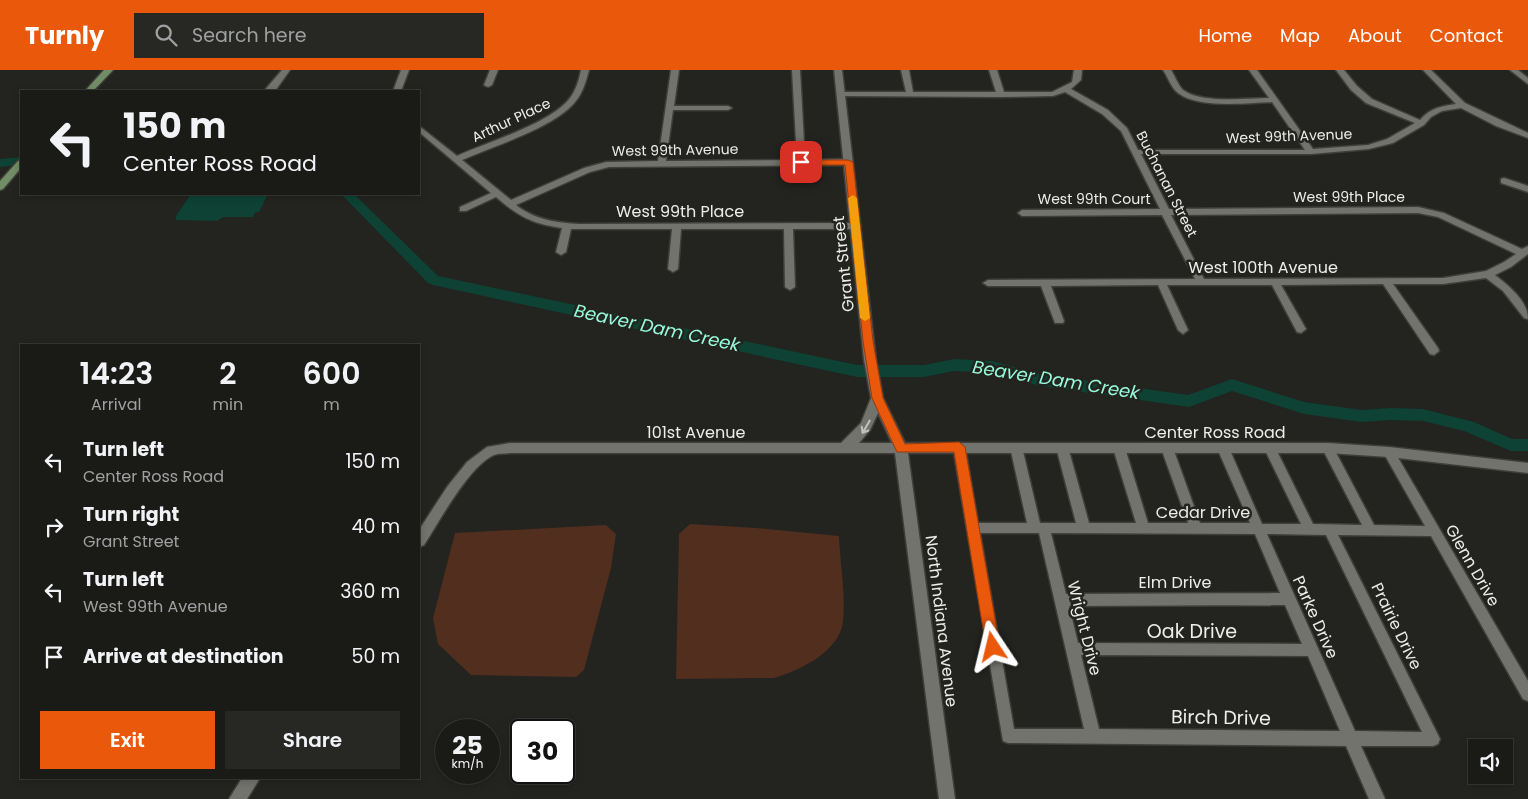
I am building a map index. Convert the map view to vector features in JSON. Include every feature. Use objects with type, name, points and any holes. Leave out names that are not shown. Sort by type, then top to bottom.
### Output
[{"type":"main road","points":[[90,90],[109,70]]},
{"type":"main road","points":[[0,186],[20,164]]},
{"type":"street","points":[[270,90],[286,70]]},
{"type":"street","points":[[397,90],[405,70]]},
{"type":"street","points":[[488,85],[494,70]]},
{"type":"street","name":"Arthur Place","points":[[456,159],[560,111],[572,100],[580,86],[585,70]]},
{"type":"street","points":[[662,163],[675,70]]},
{"type":"street","points":[[796,70],[801,162]]},
{"type":"street","name":"Grant Street","points":[[838,70],[870,360],[877,398],[901,448]]},
{"type":"street","points":[[905,70],[910,94]]},
{"type":"street","points":[[993,70],[1001,95]]},
{"type":"street","points":[[840,94],[1041,95],[1067,90],[1076,82],[1078,70]]},
{"type":"street","points":[[1168,70],[1180,91],[1197,98],[1215,100],[1274,100]]},
{"type":"street","points":[[1253,70],[1311,152]]},
{"type":"street","points":[[1340,70],[1369,101],[1421,123]]},
{"type":"street","points":[[1427,70],[1462,105],[1498,124],[1528,136]]},
{"type":"street","points":[[1514,70],[1528,82]]},
{"type":"street","name":"Buchanan Street","points":[[1067,90],[1105,112],[1121,126],[1201,282]]},
{"type":"street","name":"West 99th Avenue","points":[[1135,152],[1311,152],[1369,147],[1390,141],[1421,123],[1428,115],[1440,109],[1462,105]]},
{"type":"street","points":[[670,108],[728,108]]},
{"type":"street","name":"West 99th Place","points":[[420,129],[510,204],[531,218],[567,226],[856,226]]},
{"type":"street","name":"West 99th Avenue","points":[[510,204],[587,170],[609,164],[848,162]]},
{"type":"street","points":[[1504,182],[1528,188]]},
{"type":"street","points":[[463,209],[498,193]]},
{"type":"street","name":"West 99th Place","points":[[1166,212],[1418,210],[1441,215],[1526,251]]},
{"type":"street","name":"West 99th Court","points":[[1022,213],[1166,212]]},
{"type":"street","points":[[560,252],[567,226]]},
{"type":"street","points":[[673,269],[678,226]]},
{"type":"street","points":[[788,226],[790,287]]},
{"type":"street","name":"West 100th Avenue","points":[[988,283],[1386,282],[1455,280],[1502,270],[1526,251]]},
{"type":"street","points":[[1488,274],[1506,289],[1528,316]]},
{"type":"street","points":[[1161,282],[1183,330]]},
{"type":"street","points":[[1275,282],[1301,329]]},
{"type":"street","points":[[1386,282],[1434,351]]},
{"type":"street","points":[[1045,283],[1059,321]]},
{"type":"street","points":[[844,448],[858,438],[868,424],[877,398]]},
{"type":"street","points":[[959,447],[973,528]]},
{"type":"street","name":"Wright Drive","points":[[1016,447],[1060,600],[1093,736]]},
{"type":"street","points":[[1062,447],[1084,528]]},
{"type":"street","name":"101st Avenue","points":[[420,540],[475,463],[491,451],[510,448],[901,448]]},
{"type":"street","name":"Center Ross Road","points":[[901,448],[1328,448],[1389,452],[1528,468]]},
{"type":"street","name":"North Indiana Avenue","points":[[901,448],[947,799]]},
{"type":"street","points":[[1119,448],[1144,528]]},
{"type":"street","points":[[1166,448],[1196,528]]},
{"type":"street","name":"Parke Drive","points":[[1224,448],[1377,799]]},
{"type":"street","points":[[1270,448],[1309,529]]},
{"type":"street","points":[[1328,448],[1370,530]]},
{"type":"street","name":"Glenn Drive","points":[[1389,452],[1528,694]]},
{"type":"street","name":"Cedar Drive","points":[[973,528],[1258,528],[1433,531]]},
{"type":"street","name":"Birch Drive","points":[[973,528],[1008,736],[1433,739]]},
{"type":"street","name":"Prairie Drive","points":[[1329,529],[1433,739]]},
{"type":"street","name":"Elm Drive","points":[[1060,600],[1290,599]]},
{"type":"street","name":"Oak Drive","points":[[1072,649],[1312,650]]},
{"type":"street","points":[[237,799],[251,779]]},
{"type":"shaded area","points":[[190,195],[268,195],[259,212],[255,212],[253,217],[223,217],[217,221],[176,220],[176,216]]},
{"type":"shaded area","points":[[690,524],[839,536],[844,611],[840,633],[834,642],[826,651],[806,665],[774,678],[676,679],[679,534]]},
{"type":"shaded area","points":[[606,525],[616,534],[611,568],[584,670],[576,677],[471,675],[438,644],[433,618],[455,533]]},
{"type":"waterway","name":"Beaver Dam Creek","points":[[0,163],[20,161]]},
{"type":"waterway","name":"Beaver Dam Creek","points":[[348,195],[433,280],[857,371],[924,371],[954,365],[992,367],[1040,380],[1189,401],[1232,385],[1304,408],[1362,416],[1391,414],[1423,415],[1468,426],[1511,445],[1528,445]]},
{"type":"slow traffic","points":[[853,198],[865,318]]},
{"type":"route","points":[[801,162],[848,162],[870,360],[877,398],[901,448],[959,447],[993,647]]}]
